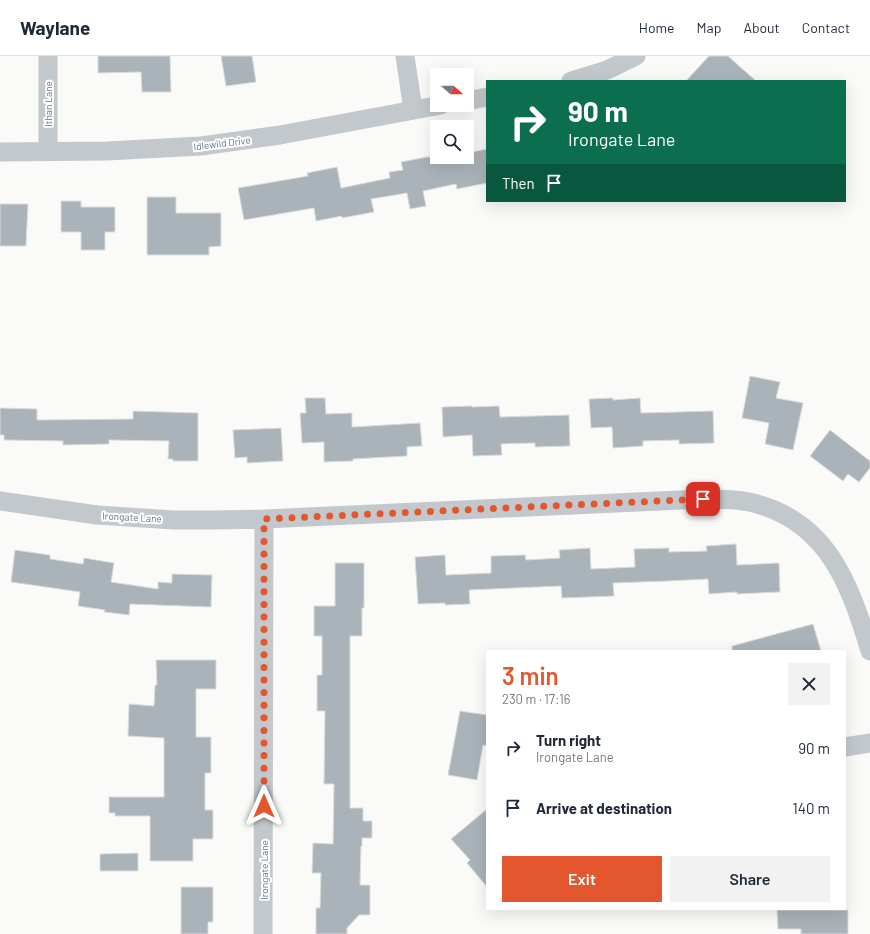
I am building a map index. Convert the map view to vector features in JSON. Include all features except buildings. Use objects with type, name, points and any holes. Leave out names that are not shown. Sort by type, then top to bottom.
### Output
[{"type":"street","name":"Ithan Lane","points":[[48,56],[48,151]]},
{"type":"street","points":[[405,56],[413,110]]},
{"type":"street","points":[[574,80],[607,70],[636,56]]},
{"type":"street","points":[[474,100],[486,97]]},
{"type":"street","name":"Idlewild Drive","points":[[0,152],[107,151],[200,146],[280,135],[430,107]]},
{"type":"street","name":"Irongate Lane","points":[[0,501],[58,510],[127,518],[174,520],[264,519],[703,499],[728,499],[750,502],[773,510],[794,520],[810,533],[828,552],[841,572],[850,591],[870,651]]},
{"type":"street","name":"Irongate Lane","points":[[263,934],[264,519]]},
{"type":"street","points":[[846,747],[870,744]]},
{"type":"route","points":[[264,806],[264,519],[703,499]]}]
